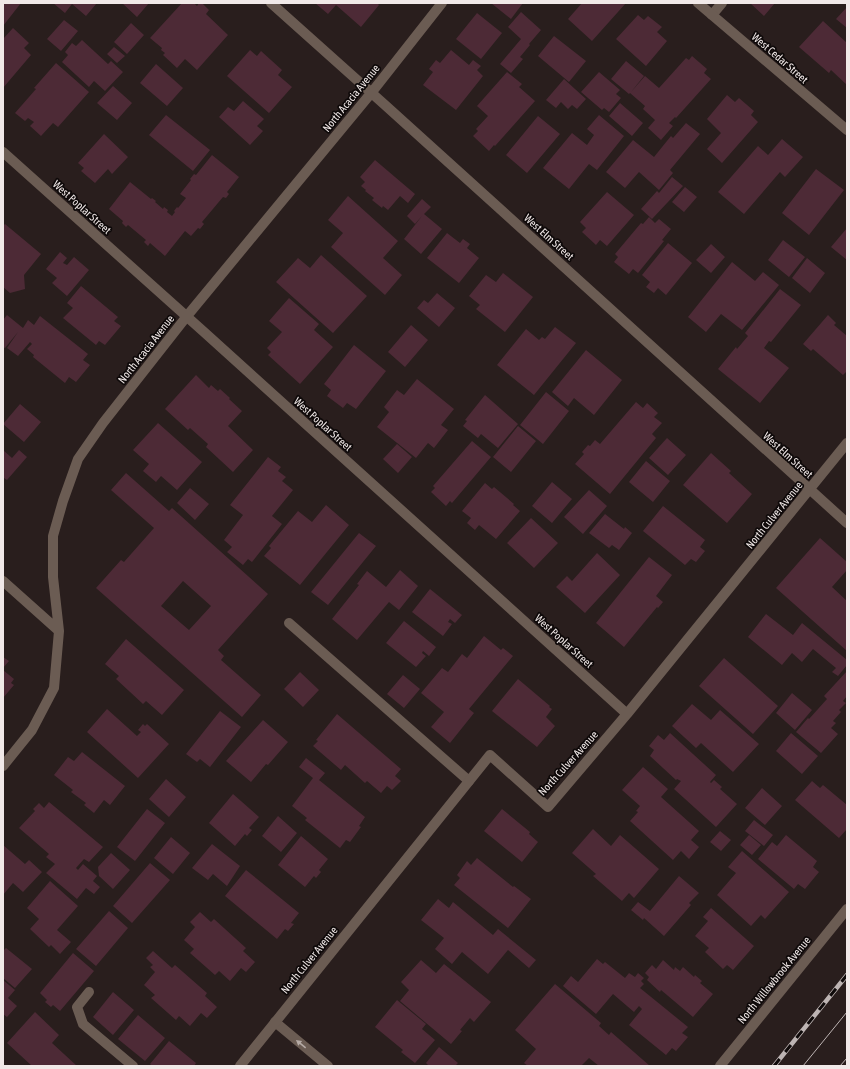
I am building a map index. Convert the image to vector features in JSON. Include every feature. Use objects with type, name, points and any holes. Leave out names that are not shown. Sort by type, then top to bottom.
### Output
[{"type":"street","name":"West Elm Street","points":[[271,3],[372,92],[847,523]]},
{"type":"street","name":"North Acacia Avenue","points":[[3,766],[32,730],[54,688],[59,631],[53,577],[53,536],[63,501],[78,459],[103,423],[187,316],[372,92],[442,3]]},
{"type":"street","name":"West Cedar Street","points":[[698,3],[847,130]]},
{"type":"street","points":[[712,15],[722,3]]},
{"type":"street","name":"West Poplar Street","points":[[3,152],[187,316],[627,714]]},
{"type":"street","name":"North Culver Avenue","points":[[240,1066],[490,755],[548,807],[627,714],[847,443]]},
{"type":"street","points":[[3,581],[59,631]]},
{"type":"street","points":[[289,623],[469,781]]},
{"type":"street","name":"North Willowbrook Avenue","points":[[720,1066],[847,909]]},
{"type":"street","points":[[89,992],[77,1008],[83,1024],[133,1066]]},
{"type":"street","points":[[275,1022],[328,1066]]},
{"type":"building","points":[[3,3],[21,3],[3,26]]},
{"type":"building","points":[[53,3],[97,3],[86,16],[72,4],[65,13]]},
{"type":"building","points":[[122,3],[149,3],[137,17]]},
{"type":"building","points":[[182,3],[194,3],[197,6],[199,3],[202,3],[209,10],[206,14],[228,35],[197,70],[185,59],[177,68],[163,55],[165,53],[161,50],[162,48],[150,38]]},
{"type":"building","points":[[315,3],[377,3],[379,5],[361,27],[336,5],[328,14]]},
{"type":"building","points":[[491,3],[523,3],[511,19]]},
{"type":"building","points":[[582,3],[626,3],[592,41],[568,19]]},
{"type":"building","points":[[750,3],[775,3],[764,16]]},
{"type":"building","points":[[847,7],[847,28],[836,19]]},
{"type":"building","points":[[521,12],[541,30],[520,57],[523,59],[511,73],[500,64],[521,39],[508,27]]},
{"type":"building","points":[[477,13],[502,33],[481,59],[456,39]]},
{"type":"building","points":[[638,15],[644,20],[648,16],[662,27],[657,32],[667,41],[646,66],[616,39]]},
{"type":"building","points":[[64,20],[78,31],[61,51],[47,39]]},
{"type":"building","points":[[823,21],[847,43],[847,85],[831,70],[829,73],[799,47]]},
{"type":"building","points":[[131,23],[144,35],[127,54],[114,42]]},
{"type":"building","points":[[13,28],[29,43],[24,48],[31,55],[3,88],[3,39]]},
{"type":"building","points":[[554,36],[586,61],[569,82],[538,56]]},
{"type":"building","points":[[82,40],[108,64],[111,61],[123,72],[105,91],[94,81],[89,87],[62,62],[68,55],[65,52],[72,43],[76,46]]},
{"type":"building","points":[[114,47],[125,56],[117,63],[107,54]]},
{"type":"building","points":[[250,50],[257,56],[261,51],[282,70],[278,75],[292,87],[269,113],[227,76]]},
{"type":"building","points":[[451,50],[469,65],[473,60],[481,66],[477,70],[483,76],[456,110],[423,85],[433,72],[429,69],[436,60],[440,63]]},
{"type":"building","points":[[692,56],[707,69],[704,73],[711,79],[676,118],[675,117],[669,123],[673,126],[661,140],[648,128],[655,120],[643,109],[645,106],[611,79],[626,61],[644,76],[631,92],[645,76],[659,88],[686,58],[689,60]]},
{"type":"building","points":[[56,63],[89,92],[58,127],[53,123],[41,136],[30,126],[34,122],[28,118],[25,121],[15,113]]},
{"type":"building","points":[[156,64],[183,88],[167,106],[140,83]]},
{"type":"building","points":[[507,72],[522,84],[519,87],[535,101],[489,151],[473,136],[478,131],[476,129],[488,116],[477,106]]},
{"type":"building","points":[[599,72],[620,90],[616,94],[621,98],[609,112],[604,108],[602,110],[581,92]]},
{"type":"building","points":[[564,79],[586,99],[577,109],[572,105],[568,109],[561,102],[556,108],[546,100]]},
{"type":"building","points":[[113,86],[132,103],[117,120],[97,103]]},
{"type":"building","points":[[727,95],[735,102],[739,98],[754,111],[751,115],[758,122],[722,163],[707,149],[721,133],[707,119]]},
{"type":"building","points":[[243,101],[264,119],[257,126],[263,131],[250,145],[219,117],[228,107],[234,111]]},
{"type":"building","points":[[620,103],[643,123],[632,136],[609,116]]},
{"type":"building","points":[[166,115],[210,150],[193,171],[149,135]]},
{"type":"building","points":[[599,115],[624,136],[597,170],[589,164],[569,189],[543,168],[572,133],[587,145],[594,135],[587,129]]},
{"type":"building","points":[[538,116],[560,134],[527,173],[506,155]]},
{"type":"building","points":[[686,123],[700,134],[670,170],[673,173],[659,190],[639,172],[625,188],[606,172],[633,140],[654,157],[671,136],[673,138]]},
{"type":"building","points":[[104,134],[128,157],[112,174],[108,169],[95,183],[81,171],[84,168],[78,163]]},
{"type":"building","points":[[782,139],[803,157],[785,177],[780,172],[744,214],[718,192],[758,146],[768,155]]},
{"type":"building","points":[[212,155],[239,177],[227,192],[229,194],[226,198],[223,197],[202,222],[204,224],[200,229],[198,228],[191,236],[185,231],[165,256],[150,243],[148,246],[144,242],[146,240],[128,225],[126,227],[122,223],[123,221],[109,209],[130,182],[151,199],[152,198],[156,201],[155,202],[163,209],[164,207],[168,210],[167,212],[172,216],[177,207],[178,208],[186,198],[180,194],[194,174],[196,175]]},
{"type":"building","points":[[375,160],[415,194],[408,203],[400,196],[388,210],[383,206],[382,208],[372,200],[374,198],[361,186],[365,182],[360,177]]},
{"type":"building","points":[[816,169],[844,190],[809,235],[782,213]]},
{"type":"building","points":[[672,177],[683,186],[652,219],[641,209],[657,191],[659,193]]},
{"type":"building","points":[[685,187],[697,197],[684,212],[672,202]]},
{"type":"building","points":[[607,192],[634,215],[607,246],[600,240],[596,245],[582,232],[586,228],[580,222]]},
{"type":"building","points":[[348,196],[398,241],[383,258],[402,275],[385,295],[331,247],[343,233],[328,220]]},
{"type":"building","points":[[422,199],[431,207],[424,214],[442,229],[421,254],[404,239],[422,216],[415,224],[407,216]]},
{"type":"building","points":[[649,217],[655,223],[659,219],[671,229],[662,240],[664,241],[638,273],[633,269],[629,274],[614,262],[618,257],[615,254],[641,223],[643,224]]},
{"type":"building","points":[[5,224],[41,254],[24,275],[25,289],[10,293],[3,287],[3,226]]},
{"type":"building","points":[[847,228],[847,260],[831,247]]},
{"type":"building","points":[[447,233],[460,243],[463,239],[470,244],[467,248],[479,258],[459,283],[427,258]]},
{"type":"building","points":[[783,240],[805,257],[789,277],[768,260]]},
{"type":"building","points":[[668,243],[692,263],[666,295],[658,288],[654,293],[646,287],[650,282],[642,275]]},
{"type":"building","points":[[711,244],[725,257],[711,273],[696,260]]},
{"type":"building","points":[[60,252],[67,258],[63,263],[67,265],[74,257],[89,270],[67,296],[52,283],[57,278],[46,269]]},
{"type":"building","points":[[321,255],[367,296],[333,333],[276,282],[298,258],[310,268]]},
{"type":"building","points":[[807,258],[825,273],[810,293],[792,278]]},
{"type":"building","points":[[732,262],[755,281],[763,272],[779,285],[742,330],[721,314],[706,332],[688,317]]},
{"type":"building","points":[[503,273],[533,297],[505,332],[476,309],[480,305],[469,296],[486,275],[496,282]]},
{"type":"building","points":[[81,286],[118,317],[114,321],[121,326],[105,345],[99,341],[96,345],[63,318],[73,308],[67,303]]},
{"type":"building","points":[[780,289],[801,305],[771,342],[769,341],[764,348],[789,368],[760,403],[718,369],[736,347],[737,349],[748,336],[745,333]]},
{"type":"building","points":[[437,293],[455,308],[439,327],[417,308],[424,300],[428,303]]},
{"type":"building","points":[[289,298],[319,324],[314,330],[333,347],[300,384],[268,355],[271,352],[267,348],[282,332],[269,321]]},
{"type":"building","points":[[7,315],[23,328],[28,320],[34,325],[40,316],[88,354],[83,360],[90,365],[76,382],[69,377],[65,383],[33,357],[34,355],[27,349],[32,344],[30,342],[18,356],[7,348],[18,332],[5,348],[3,347],[3,320]]},
{"type":"building","points":[[828,315],[836,323],[834,325],[847,336],[847,371],[843,375],[813,349],[811,351],[803,344]]},
{"type":"building","points":[[411,325],[428,340],[405,367],[388,352]]},
{"type":"building","points":[[555,327],[576,343],[534,395],[497,365],[526,329],[539,340],[542,337],[545,339]]},
{"type":"building","points":[[354,345],[386,371],[356,409],[347,403],[343,408],[327,396],[331,390],[324,384]]},
{"type":"building","points":[[586,350],[622,380],[594,415],[574,398],[568,406],[552,392]]},
{"type":"building","points":[[196,375],[209,388],[211,385],[218,391],[220,389],[242,411],[228,426],[253,450],[233,472],[206,447],[208,444],[190,428],[188,430],[165,409]]},
{"type":"building","points":[[417,379],[454,409],[441,425],[448,430],[434,448],[428,443],[416,458],[377,427],[389,412],[384,407],[397,390],[404,395]]},
{"type":"building","points":[[546,392],[569,411],[543,444],[520,425]]},
{"type":"building","points":[[485,395],[518,424],[498,448],[481,434],[478,438],[463,426],[467,421],[465,420]]},
{"type":"building","points":[[636,402],[643,408],[647,403],[658,413],[654,417],[662,423],[652,434],[656,438],[610,494],[575,464],[584,454],[582,452],[588,445],[590,446],[595,440],[600,444]]},
{"type":"building","points":[[20,404],[41,422],[24,442],[3,424]]},
{"type":"building","points":[[158,423],[202,462],[177,490],[161,476],[156,482],[143,471],[149,464],[133,450]]},
{"type":"building","points":[[518,426],[536,441],[511,472],[493,457]]},
{"type":"building","points":[[667,438],[686,455],[668,475],[649,458]]},
{"type":"building","points":[[472,441],[491,457],[452,503],[450,501],[446,506],[431,492],[435,488],[433,486]]},
{"type":"building","points":[[397,444],[412,457],[398,473],[383,459]]},
{"type":"building","points":[[3,450],[12,458],[19,450],[27,457],[7,480],[4,478],[3,479]]},
{"type":"building","points":[[711,453],[731,471],[729,473],[752,494],[727,523],[683,485]]},
{"type":"building","points":[[268,457],[281,467],[278,471],[286,477],[282,481],[293,490],[272,516],[282,524],[252,562],[248,559],[243,565],[227,552],[232,547],[224,540],[243,515],[230,505]]},
{"type":"building","points":[[646,461],[670,481],[653,502],[629,482]]},
{"type":"building","points":[[126,473],[169,511],[172,508],[268,594],[218,650],[224,656],[221,660],[261,695],[242,717],[96,588],[121,560],[124,562],[154,528],[111,490]],"holes":[[[183,581],[211,606],[189,630],[161,606]]]},
{"type":"building","points":[[552,482],[572,499],[552,523],[532,506]]},
{"type":"building","points":[[485,483],[492,489],[494,487],[520,511],[496,539],[479,525],[475,530],[467,523],[471,518],[462,511]]},
{"type":"building","points":[[190,488],[209,504],[195,520],[177,503]]},
{"type":"building","points":[[589,490],[607,506],[583,534],[564,517]]},
{"type":"building","points":[[326,505],[349,525],[300,585],[264,556],[271,548],[269,546],[298,511],[312,522]]},
{"type":"building","points":[[663,506],[705,540],[700,547],[705,551],[696,562],[691,559],[685,565],[643,531]]},
{"type":"building","points":[[605,514],[624,529],[625,527],[632,533],[619,550],[612,545],[609,548],[589,533]]},
{"type":"building","points":[[531,518],[558,543],[534,568],[507,543]]},
{"type":"building","points":[[359,533],[376,546],[328,605],[311,592]]},
{"type":"building","points":[[820,538],[847,562],[847,570],[832,587],[847,601],[847,651],[776,588]]},
{"type":"building","points":[[597,553],[620,575],[585,613],[556,587],[567,576],[572,581]]},
{"type":"building","points":[[649,557],[672,575],[656,596],[663,602],[658,608],[657,607],[624,647],[596,623]]},
{"type":"building","points":[[400,570],[418,586],[399,610],[389,602],[357,640],[332,619],[359,585],[357,584],[367,571],[386,587]]},
{"type":"building","points":[[430,589],[462,615],[455,623],[450,619],[448,622],[452,624],[443,636],[412,612]]},
{"type":"building","points":[[766,614],[793,635],[802,623],[847,660],[847,665],[838,676],[832,672],[836,668],[813,649],[802,662],[792,653],[782,665],[748,637]]},
{"type":"building","points":[[404,621],[436,647],[429,656],[423,651],[422,653],[426,656],[416,667],[386,643]]},
{"type":"building","points":[[484,636],[501,650],[503,648],[513,656],[469,709],[474,713],[450,743],[431,727],[444,712],[421,693],[442,668],[448,672],[462,654],[467,658]]},
{"type":"building","points":[[126,639],[184,690],[162,715],[146,701],[143,704],[116,679],[119,676],[105,664]]},
{"type":"building","points":[[3,657],[9,661],[3,668]]},
{"type":"building","points":[[724,658],[778,706],[753,734],[699,686]]},
{"type":"building","points":[[3,670],[14,679],[11,683],[14,685],[3,698]]},
{"type":"building","points":[[847,671],[847,696],[843,701],[846,703],[839,710],[841,712],[833,721],[836,723],[831,728],[838,734],[821,753],[796,732],[827,699],[824,696]]},
{"type":"building","points":[[300,672],[319,690],[303,707],[284,689]]},
{"type":"building","points":[[403,675],[420,689],[404,708],[387,694]]},
{"type":"building","points":[[518,679],[552,709],[546,717],[555,726],[537,747],[492,711]]},
{"type":"building","points":[[792,693],[812,710],[795,730],[776,713]]},
{"type":"building","points":[[692,704],[711,720],[720,710],[759,744],[733,772],[701,743],[696,748],[672,726]]},
{"type":"building","points":[[107,709],[137,736],[141,732],[138,730],[143,724],[145,726],[147,724],[169,744],[138,778],[87,732]]},
{"type":"building","points":[[220,711],[241,727],[210,767],[200,759],[197,762],[186,754]]},
{"type":"building","points":[[337,714],[401,769],[395,776],[401,781],[392,790],[387,786],[381,793],[367,781],[365,783],[345,765],[341,770],[313,746]]},
{"type":"building","points":[[263,720],[288,742],[268,765],[266,764],[251,782],[226,761]]},
{"type":"building","points":[[670,733],[716,775],[710,782],[711,783],[714,780],[722,787],[720,789],[737,804],[716,827],[674,789],[681,781],[676,780],[650,756],[654,750],[649,746],[658,735],[664,740]]},
{"type":"building","points":[[791,733],[818,756],[802,774],[776,751]]},
{"type":"building","points":[[82,752],[125,786],[110,805],[104,800],[94,813],[84,805],[86,803],[71,792],[73,790],[54,775],[68,757],[74,761]]},
{"type":"building","points":[[306,758],[325,773],[319,780],[365,817],[359,826],[361,827],[350,842],[346,840],[340,848],[305,820],[307,818],[292,806],[313,778],[299,767]]},
{"type":"building","points":[[643,767],[668,789],[661,797],[699,831],[691,840],[699,847],[689,859],[681,851],[673,860],[630,821],[638,812],[636,811],[640,806],[622,790]]},
{"type":"building","points":[[166,779],[186,797],[169,817],[149,799]]},
{"type":"building","points":[[812,781],[820,788],[823,785],[847,805],[847,829],[839,838],[795,800]]},
{"type":"building","points":[[762,788],[782,806],[765,825],[745,808]]},
{"type":"building","points":[[233,794],[259,817],[249,828],[252,830],[247,836],[245,834],[235,846],[209,823]]},
{"type":"building","points":[[49,802],[103,847],[89,862],[84,859],[76,868],[78,870],[83,864],[97,876],[93,881],[100,887],[94,894],[86,888],[77,899],[46,873],[55,864],[46,857],[49,854],[19,828],[35,811],[33,809],[39,803],[44,808]]},
{"type":"building","points":[[147,809],[165,823],[135,861],[117,847]]},
{"type":"building","points":[[502,809],[530,832],[529,834],[538,842],[522,862],[484,831]]},
{"type":"building","points":[[278,816],[297,833],[281,852],[262,836]]},
{"type":"building","points":[[754,820],[773,835],[764,846],[745,831]]},
{"type":"building","points":[[593,829],[611,846],[620,835],[659,869],[634,898],[629,893],[622,901],[593,876],[596,874],[572,853]]},
{"type":"building","points":[[720,831],[731,840],[721,851],[710,842]]},
{"type":"building","points":[[749,835],[761,845],[752,855],[740,845]]},
{"type":"building","points":[[786,835],[817,861],[813,867],[819,872],[805,889],[798,884],[794,889],[758,859],[772,842],[777,846]]},
{"type":"building","points":[[301,836],[328,859],[319,870],[321,872],[316,878],[314,876],[305,887],[278,865]]},
{"type":"building","points":[[171,837],[190,853],[173,874],[154,858]]},
{"type":"building","points":[[212,844],[240,866],[227,886],[213,874],[208,880],[192,868]]},
{"type":"building","points":[[3,845],[25,864],[29,860],[42,872],[23,892],[13,883],[3,895]]},
{"type":"building","points":[[742,851],[789,892],[765,919],[761,915],[751,926],[717,895],[736,873],[728,867]]},
{"type":"building","points":[[111,853],[130,870],[113,889],[99,876],[98,867]]},
{"type":"building","points":[[477,858],[513,887],[514,886],[531,899],[508,928],[454,885],[460,878],[457,875],[467,861],[471,865]]},
{"type":"building","points":[[150,863],[170,880],[132,923],[113,906]]},
{"type":"building","points":[[246,870],[299,913],[291,923],[294,924],[288,931],[285,929],[277,939],[225,896]]},
{"type":"building","points":[[679,876],[699,893],[689,903],[691,905],[664,936],[644,918],[643,920],[631,910],[638,902],[650,911]]},
{"type":"building","points":[[50,881],[78,906],[57,930],[71,942],[60,954],[51,945],[49,947],[30,929],[39,919],[27,908]]},
{"type":"building","points":[[438,899],[449,908],[453,902],[493,935],[498,929],[536,960],[529,968],[508,950],[488,974],[462,952],[452,964],[435,949],[444,938],[421,920]]},
{"type":"building","points":[[711,908],[754,946],[733,970],[727,965],[723,969],[705,952],[709,948],[695,936],[708,921],[703,917]]},
{"type":"building","points":[[109,911],[128,928],[96,966],[76,949]]},
{"type":"building","points":[[200,912],[211,922],[214,919],[246,948],[243,951],[255,962],[246,972],[241,968],[230,981],[219,971],[215,975],[190,953],[194,949],[184,940],[195,927],[190,922]]},
{"type":"building","points":[[6,948],[32,969],[15,988],[3,978],[3,951]]},
{"type":"building","points":[[153,951],[172,968],[175,965],[207,993],[205,996],[217,1007],[207,1018],[201,1013],[190,1026],[179,1016],[176,1020],[151,998],[155,995],[144,985],[155,972],[150,967],[153,965],[146,958]]},
{"type":"building","points":[[73,953],[94,971],[60,1011],[53,1005],[51,1007],[45,1002],[47,1000],[40,993]]},
{"type":"building","points":[[597,959],[603,964],[605,962],[625,978],[629,973],[635,977],[638,973],[644,978],[641,981],[644,984],[640,988],[688,1027],[682,1033],[688,1037],[676,1051],[672,1048],[666,1055],[629,1025],[642,1009],[639,1006],[634,1012],[613,994],[596,1014],[563,986],[571,976],[578,982]]},
{"type":"building","points":[[421,960],[436,973],[444,964],[491,1002],[474,1022],[470,1018],[460,1030],[462,1031],[451,1044],[400,1001],[409,990],[401,982]]},
{"type":"building","points":[[663,960],[674,970],[675,967],[680,971],[683,967],[694,977],[695,975],[702,981],[700,983],[713,994],[693,1017],[661,990],[660,992],[647,980],[649,977],[645,973],[652,965],[656,969]]},
{"type":"building","points":[[3,980],[15,990],[8,998],[17,1006],[7,1017],[3,1014]]},
{"type":"building","points":[[555,984],[601,1023],[599,1026],[609,1035],[611,1032],[650,1066],[599,1066],[589,1058],[581,1066],[528,1066],[524,1063],[536,1049],[515,1030]]},
{"type":"building","points":[[113,992],[134,1010],[113,1035],[93,1017]]},
{"type":"building","points":[[397,1000],[426,1024],[422,1029],[435,1040],[415,1063],[401,1052],[403,1050],[375,1027]]},
{"type":"building","points":[[35,1012],[59,1035],[52,1043],[77,1066],[32,1066],[7,1043]]},
{"type":"building","points":[[138,1015],[165,1038],[145,1061],[118,1039]]},
{"type":"building","points":[[169,1041],[196,1063],[194,1066],[152,1066],[150,1064]]},
{"type":"building","points":[[439,1047],[458,1063],[455,1066],[429,1066],[426,1063]]},
{"type":"tram line","points":[[803,1066],[847,1012]]},
{"type":"tram line","points":[[840,1066],[847,1058]]},
{"type":"railway","points":[[774,1066],[847,975]]}]
